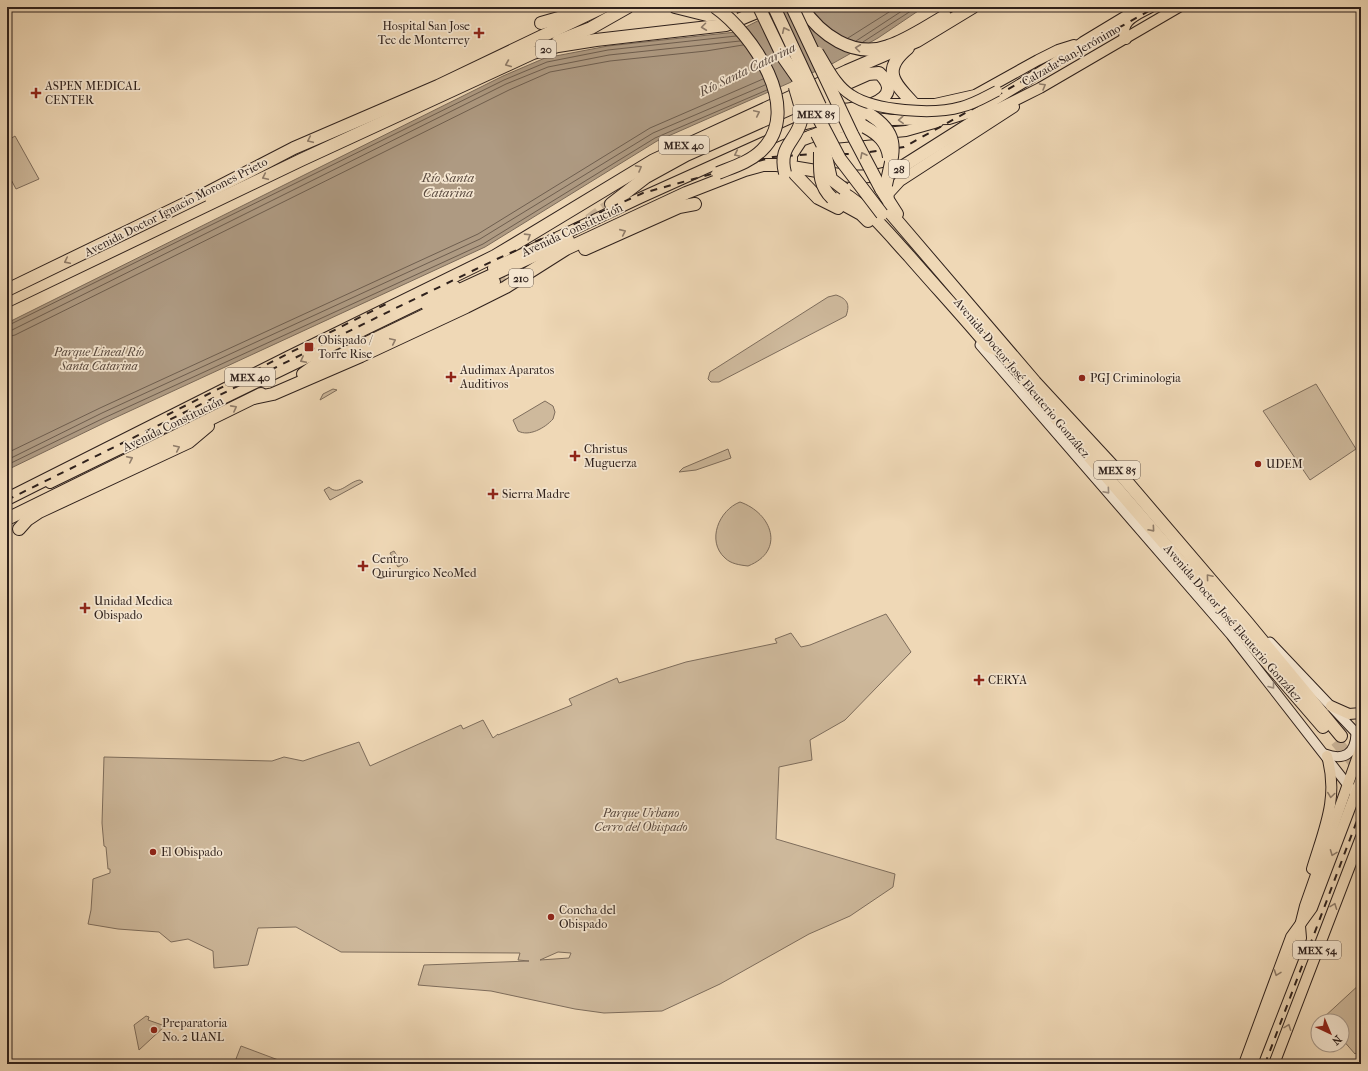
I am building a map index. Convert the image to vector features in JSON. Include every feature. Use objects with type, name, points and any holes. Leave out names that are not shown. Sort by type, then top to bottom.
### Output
[{"type":"highway","name":"20","points":[[541,23],[598,7]]},
{"type":"highway","points":[[438,86],[603,7]]},
{"type":"highway","points":[[533,53],[614,17],[628,7]]},
{"type":"highway","points":[[675,7],[708,15],[722,15],[768,7]]},
{"type":"highway","points":[[303,374],[328,356],[481,279],[752,158],[762,150],[774,133],[778,120],[777,97],[748,38],[725,14],[715,7]]},
{"type":"highway","name":"Avenida Doctor Ignacio Morones Prieto","points":[[7,301],[533,53],[558,46],[596,40],[726,25],[768,7]]},
{"type":"highway","name":"Avenida Doctor José Eleuterio González","points":[[768,7],[783,57],[797,77],[840,159],[885,199],[998,350],[1338,739],[1246,621],[1122,476],[1035,382],[901,224],[885,199],[870,189],[845,152],[818,103],[805,73],[768,7]]},
{"type":"highway","points":[[792,7],[852,134],[885,199]]},
{"type":"highway","points":[[802,7],[820,30],[834,40],[854,48],[876,49],[888,46],[959,7]]},
{"type":"highway","name":"MEX 40","points":[[917,41],[973,7]]},
{"type":"highway","points":[[913,104],[897,87],[893,78],[892,69],[897,57],[917,41]]},
{"type":"highway","name":"Avenida Constitución","points":[[7,499],[289,357],[495,256],[627,175],[679,148],[917,41]]},
{"type":"highway","points":[[783,57],[795,87],[824,148],[831,179],[844,189],[865,189],[893,179],[996,110]]},
{"type":"highway","points":[[805,73],[829,104],[837,109],[870,110],[883,123],[891,134],[893,153],[885,199]]},
{"type":"highway","name":"Avenida Constitución","points":[[611,204],[646,178],[686,154],[746,129],[868,74],[878,73],[886,80],[888,88],[886,96],[870,110]]},
{"type":"highway","name":"Avenida Doctor Ignacio Morones Prieto","points":[[7,290],[203,195],[294,148],[438,86]]},
{"type":"highway","name":"Avenida Doctor Ignacio Morones Prieto","points":[[341,143],[361,129],[438,86]]},
{"type":"highway","points":[[795,87],[802,113],[802,120],[798,129],[787,145],[784,155],[790,171],[818,198],[873,227]]},
{"type":"highway","name":"28","points":[[790,171],[858,177],[884,175],[897,170],[976,120],[996,110]]},
{"type":"highway","points":[[790,171],[796,147],[805,138],[844,125],[865,127],[875,132],[882,139],[888,153],[890,166]]},
{"type":"highway","points":[[686,154],[714,132],[746,129]]},
{"type":"highway","points":[[820,139],[820,179],[824,190],[832,198],[861,214],[980,345]]},
{"type":"highway","name":"210","points":[[254,398],[273,394],[361,356],[506,287],[566,249],[705,184],[763,166],[790,171]]},
{"type":"highway","points":[[790,171],[853,198],[870,214],[988,346],[998,350]]},
{"type":"highway","points":[[536,269],[679,207],[695,204]]},
{"type":"highway","points":[[920,269],[976,337],[980,345]]},
{"type":"highway","points":[[7,295],[15,287],[16,277]]},
{"type":"highway","name":"Avenida Constitución","points":[[7,519],[494,282]]},
{"type":"highway","points":[[19,529],[27,520],[39,512],[189,442],[202,432],[214,419]]},
{"type":"main road","name":"Calzada San Jerónimo","points":[[1063,56],[1083,42],[1141,7]]},
{"type":"main road","points":[[1126,39],[1123,29],[1126,22],[1151,7]]},
{"type":"main road","name":"Calzada San Jerónimo","points":[[996,110],[1030,94],[1179,7]]},
{"type":"main road","points":[[804,32],[842,88],[850,95],[868,104],[913,110],[950,109],[972,104],[1051,59],[1063,56]]},
{"type":"main road","points":[[870,110],[913,104],[935,104],[975,95],[1058,50],[1083,42]]},
{"type":"main road","name":"Avenida Constitución","points":[[7,504],[105,458],[412,305],[802,125],[834,117],[856,116],[893,120],[949,119],[978,110],[1052,65],[1063,56]]},
{"type":"main road","points":[[885,199],[900,181],[1013,108],[1030,94]]},
{"type":"main road","points":[[796,147],[808,141],[906,131],[949,119]]},
{"type":"main road","points":[[756,145],[824,128],[844,125]]},
{"type":"main road","name":"Avenida Doctor José Eleuterio González","points":[[980,345],[1231,635],[1326,755],[1347,784],[1358,796]]},
{"type":"main road","points":[[1246,621],[1256,627],[1359,736],[1353,748],[1346,755],[1337,758],[1326,755]]},
{"type":"main road","points":[[1331,706],[1349,714],[1361,713]]},
{"type":"main road","name":"MEX 54","points":[[1252,1064],[1301,938],[1300,926],[1328,829],[1361,747]]},
{"type":"main road","points":[[1291,937],[1328,829],[1332,775],[1326,755]]},
{"type":"main road","name":"MEX 54","points":[[1244,1064],[1291,937],[1312,908],[1347,817],[1358,796],[1361,779]]},
{"type":"main road","points":[[1328,829],[1347,817]]},
{"type":"main road","name":"MEX 54","points":[[1274,1064],[1361,837]]},
{"type":"green space","points":[[15,136],[39,179],[16,189],[7,172],[7,141]]},
{"type":"green space","points":[[836,295],[843,298],[847,303],[848,309],[846,316],[719,382],[711,382],[708,379],[710,372],[828,297]]},
{"type":"green space","points":[[1316,384],[1356,449],[1310,480],[1263,411]]},
{"type":"green space","points":[[333,389],[337,390],[320,400],[323,394]]},
{"type":"green space","points":[[545,401],[553,406],[555,412],[553,419],[546,426],[537,431],[522,433],[518,431],[513,420]]},
{"type":"green space","points":[[728,449],[731,458],[696,470],[679,472],[683,468]]},
{"type":"green space","points":[[360,480],[363,482],[330,500],[324,490],[329,487],[333,490],[337,490]]},
{"type":"green space","points":[[740,502],[751,507],[760,515],[767,523],[770,532],[771,542],[767,551],[760,559],[748,566],[736,564],[727,560],[719,551],[716,543],[716,535],[721,519],[726,512]]},
{"type":"green space","points":[[394,551],[401,562],[410,561],[398,567],[390,553]]},
{"type":"green space","name":"Parque Urbano Cerro del Obispado","points":[[886,614],[911,652],[845,720],[810,740],[812,760],[779,767],[776,839],[895,874],[893,887],[850,916],[809,934],[720,984],[662,1011],[604,1013],[575,1009],[491,991],[418,985],[424,965],[529,961],[518,960],[520,953],[341,952],[296,927],[258,928],[248,965],[214,968],[213,951],[188,939],[171,942],[159,932],[118,929],[88,924],[91,910],[93,879],[110,873],[110,869],[108,869],[106,847],[104,846],[102,823],[104,757],[272,761],[284,757],[303,761],[359,742],[370,766],[461,725],[463,729],[483,720],[493,738],[498,734],[572,705],[569,699],[617,678],[619,683],[686,662],[777,643],[775,639],[791,633],[801,647],[810,645]],"holes":[[[558,952],[571,953],[569,958],[540,960]]]},
{"type":"green space","points":[[1361,983],[1361,1049],[1355,1054],[1350,1048],[1350,1013],[1328,1013]]},
{"type":"green space","points":[[146,1016],[149,1017],[148,1020],[165,1026],[139,1050],[134,1025]]},
{"type":"green space","points":[[241,1046],[289,1064],[234,1064]]},
{"type":"water","name":"Río Santa Catarina","points":[[785,7],[924,7],[878,38],[830,65],[657,141],[485,247],[106,422],[7,470],[7,323],[503,76],[545,58],[608,46],[736,32]]},
{"type":"tunnel","points":[[589,220],[611,204]]},
{"type":"tunnel","points":[[494,282],[521,266]]},
{"type":"tunnel","points":[[1336,741],[1361,771]]},
{"type":"railway","points":[[7,500],[497,259],[643,193],[773,157],[812,154],[856,154],[904,147],[1156,7]]},
{"type":"railway","points":[[167,415],[386,304]]},
{"type":"railway","points":[[1265,1064],[1361,810]]},
{"type":"place","name":"Hospital San Jose Tec de Monterrey","points":[[479,33]]},
{"type":"place","name":"ASPEN MEDICAL CENTER","points":[[36,93]]},
{"type":"place","name":"Obispado / Torre Rise","points":[[309,347]]},
{"type":"place","name":"Audimax Aparatos Auditivos","points":[[451,377]]},
{"type":"place","name":"PGJ Criminologia","points":[[1082,378]]},
{"type":"place","name":"Christus Muguerza","points":[[575,456]]},
{"type":"place","name":"UDEM","points":[[1258,464]]},
{"type":"place","name":"Sierra Madre","points":[[493,494]]},
{"type":"place","name":"Centro Quirurgico NeoMed","points":[[363,566]]},
{"type":"place","name":"Unidad Medica Obispado","points":[[85,608]]},
{"type":"place","name":"CERYA","points":[[979,680]]},
{"type":"place","name":"El Obispado","points":[[153,852]]},
{"type":"place","name":"Concha del Obispado","points":[[551,917]]},
{"type":"place","name":"Preparatoria No. 2 UANL","points":[[154,1030]]},
{"type":"park label","name":"Parque Lineal Río Santa Catarina","points":[[99,359]]}]
